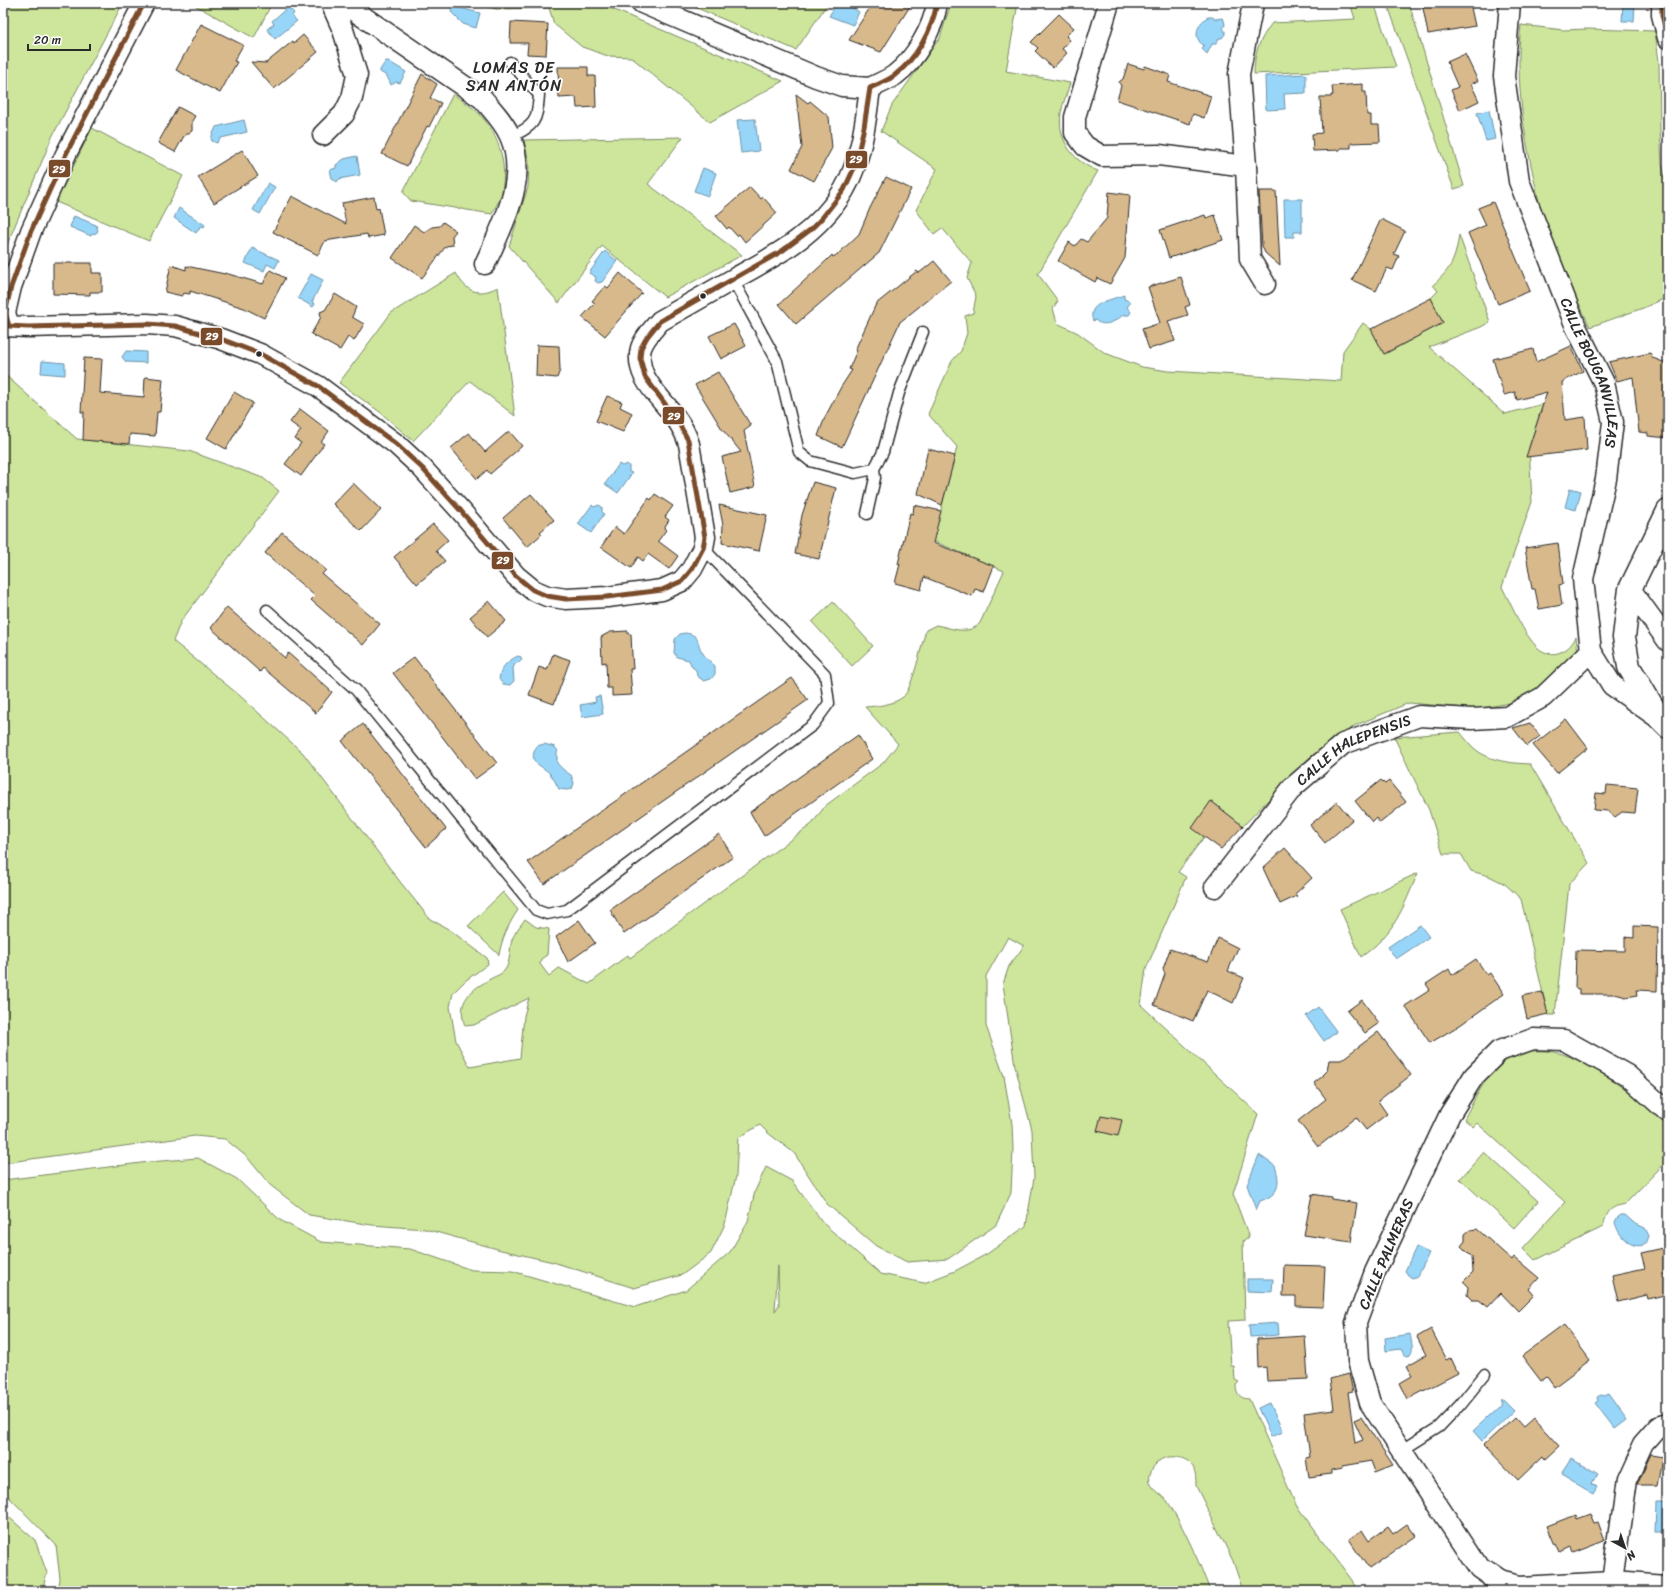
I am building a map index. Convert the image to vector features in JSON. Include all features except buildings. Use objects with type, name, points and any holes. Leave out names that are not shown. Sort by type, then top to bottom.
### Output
[{"type":"street","points":[[144,3],[66,154],[31,231],[11,287],[5,313],[6,326],[28,328],[147,324],[175,326],[221,339],[260,354],[318,386],[352,409],[396,444],[422,468],[516,576],[532,590],[546,596],[566,599],[608,597],[662,590],[682,581],[692,569],[703,548],[704,528],[689,444],[685,432],[678,421],[643,376],[640,361],[641,347],[660,321],[785,250],[810,232],[827,213],[844,190],[852,172],[866,125],[870,88]]},
{"type":"street","points":[[323,135],[344,114],[352,98],[357,75],[343,30],[331,3]]},
{"type":"street","points":[[343,3],[483,99],[499,117],[510,137],[516,160],[514,188],[509,210],[485,264]]},
{"type":"street","points":[[642,3],[816,77],[842,86],[870,88],[895,75],[917,51],[936,15],[937,3]]},
{"type":"street","points":[[1109,3],[1075,117],[1075,133],[1085,146],[1102,156],[1159,155],[1246,166]]},
{"type":"street","name":"CALLE BOUGANVILLEAS","points":[[1510,3],[1504,76],[1519,181],[1576,327],[1604,383],[1613,422],[1606,479],[1583,578],[1591,651],[1612,685],[1664,723]]},
{"type":"street","points":[[1662,3],[1662,15],[1668,38]]},
{"type":"street","points":[[1253,4],[1239,74],[1246,166],[1250,259],[1265,284]]},
{"type":"street","points":[[1664,723],[1629,667],[1624,637],[1630,588],[1668,512]]},
{"type":"street","points":[[1630,588],[1668,641]]},
{"type":"street","name":"CALLE HALEPENSIS","points":[[1215,887],[1292,787],[1343,744],[1419,716],[1472,719],[1507,717],[1543,697],[1591,651]]},
{"type":"street","name":"CALLE PALMERAS","points":[[1668,1112],[1627,1075],[1564,1040],[1533,1039],[1499,1050],[1474,1076],[1450,1114],[1375,1272],[1356,1323],[1358,1361],[1370,1403],[1400,1451],[1479,1568],[1498,1582],[1519,1586],[1668,1586]]},
{"type":"street","points":[[1610,1586],[1626,1481],[1643,1444],[1658,1427],[1668,1424]]},
{"type":"lane","points":[[510,62],[539,95],[537,115],[529,128],[510,137]]},
{"type":"lane","points":[[733,280],[777,361],[799,452],[810,461],[855,473],[874,469]]},
{"type":"lane","points":[[868,514],[875,478],[874,469],[883,452],[899,394],[923,332]]},
{"type":"lane","points":[[267,610],[356,690],[536,910],[547,914],[567,910],[813,725],[829,703],[825,674],[703,548]]},
{"type":"lane","points":[[1400,1451],[1439,1427],[1460,1405],[1485,1374]]},
{"type":"green space","points":[[3,3],[123,3],[53,135],[3,254]]},
{"type":"green space","points":[[191,3],[272,3],[254,38]]},
{"type":"green space","points":[[473,3],[598,3],[783,81],[710,122],[631,57],[608,56],[582,47],[554,24],[549,8],[496,9]]},
{"type":"green space","points":[[685,3],[828,3],[796,50]]},
{"type":"green space","points":[[951,3],[1018,3],[1006,71],[1070,83],[1061,113],[1060,123],[1062,133],[1069,149],[1075,156],[1089,167],[1098,171],[1038,274],[1058,301],[1053,308],[1057,323],[1078,333],[1105,353],[1142,367],[1168,371],[1341,381],[1343,351],[1363,323],[1371,329],[1385,354],[1443,323],[1431,298],[1438,291],[1433,285],[1445,274],[1452,263],[1459,235],[1490,322],[1481,327],[1429,347],[1505,414],[1543,404],[1529,447],[1532,502],[1502,587],[1527,635],[1538,648],[1548,653],[1558,653],[1568,647],[1576,637],[1578,652],[1559,674],[1521,701],[1477,709],[1409,703],[1356,725],[1309,758],[1243,826],[1211,801],[1204,837],[1178,872],[1186,877],[1146,969],[1141,1005],[1258,1114],[1233,1194],[1249,1237],[1243,1242],[1245,1320],[1228,1321],[1231,1366],[1234,1366],[1235,1380],[1239,1382],[1236,1385],[1238,1393],[1241,1397],[1249,1399],[1296,1505],[1360,1591],[1243,1591],[1233,1561],[1196,1486],[1196,1478],[1192,1465],[1181,1458],[1167,1457],[1155,1465],[1150,1473],[1150,1482],[1166,1499],[1174,1513],[1191,1546],[1210,1591],[58,1591],[60,1579],[56,1545],[3,1491],[3,1180],[149,1162],[198,1158],[237,1179],[280,1220],[321,1242],[410,1249],[472,1270],[512,1271],[635,1307],[686,1290],[730,1252],[748,1221],[755,1191],[766,1167],[792,1181],[824,1224],[881,1274],[924,1283],[955,1271],[987,1254],[1026,1226],[1034,1178],[1032,1130],[1015,1066],[1003,984],[1009,966],[1024,946],[1008,937],[986,976],[986,1026],[1004,1076],[1012,1124],[1013,1149],[1011,1193],[996,1225],[948,1259],[907,1262],[876,1246],[827,1204],[794,1153],[760,1125],[738,1138],[736,1176],[725,1224],[711,1253],[682,1275],[634,1288],[553,1262],[501,1250],[425,1229],[372,1225],[309,1215],[270,1185],[247,1157],[225,1139],[195,1136],[3,1163],[3,373],[77,439],[189,451],[263,478],[279,491],[181,621],[173,641],[239,695],[303,753],[430,919],[450,930],[487,958],[488,964],[465,981],[453,993],[450,1007],[456,1041],[470,1067],[520,1058],[524,1016],[529,998],[474,1025],[465,1026],[462,1009],[467,997],[472,992],[484,982],[501,974],[505,970],[508,963],[513,937],[525,919],[536,927],[549,929],[547,955],[541,959],[540,964],[549,976],[559,968],[589,984],[628,955],[630,958],[812,824],[825,806],[883,763],[898,744],[865,707],[880,706],[899,700],[903,697],[910,685],[926,630],[936,625],[965,630],[975,627],[980,623],[1004,571],[933,541],[957,447],[928,414],[952,361],[961,351],[967,333],[965,316],[973,313],[976,296],[967,278],[972,263],[942,228],[934,234],[916,210],[937,169],[881,131],[892,105],[940,38]],"holes":[[[778,1266],[779,1305],[775,1311]]]},
{"type":"green space","points":[[1350,3],[1374,3],[1396,67],[1254,74],[1255,59],[1258,47],[1272,23],[1355,19]]},
{"type":"green space","points":[[1387,3],[1409,3],[1464,186],[1454,189]]},
{"type":"green space","points":[[1521,25],[1564,30],[1587,29],[1655,31],[1659,62],[1662,163],[1668,191],[1668,297],[1643,308],[1590,327],[1558,258],[1542,215],[1523,122],[1519,64]]},
{"type":"green space","points":[[453,94],[471,106],[482,116],[495,136],[499,147],[504,171],[503,183],[501,195],[492,214],[411,201],[403,192]]},
{"type":"green space","points":[[92,128],[183,176],[149,241],[56,202]]},
{"type":"green space","points":[[683,137],[648,184],[742,255],[665,297],[602,246],[559,303],[509,246],[528,187],[529,163],[524,140]]},
{"type":"green space","points":[[456,273],[464,285],[473,291],[484,292],[498,287],[515,416],[470,381],[413,441],[380,412],[339,383],[391,313]]},
{"type":"green space","points":[[833,602],[873,646],[852,666],[812,622]]},
{"type":"green space","points":[[1460,732],[1473,747],[1488,757],[1509,762],[1530,764],[1589,863],[1569,884],[1555,1015],[1548,1015],[1521,899],[1505,884],[1489,876],[1471,871],[1461,854],[1443,854],[1429,810],[1394,737]]},
{"type":"green space","points":[[1418,873],[1402,910],[1390,930],[1373,948],[1361,957],[1340,909]]},
{"type":"green space","points":[[503,892],[518,910],[506,932],[499,955],[468,926]]},
{"type":"green space","points":[[1547,1051],[1565,1055],[1595,1069],[1622,1086],[1646,1106],[1668,1127],[1668,1160],[1625,1204],[1615,1207],[1610,1211],[1603,1227],[1535,1260],[1523,1248],[1565,1202],[1477,1123],[1473,1127],[1464,1119],[1487,1079],[1503,1063],[1525,1052]]},
{"type":"green space","points":[[1484,1152],[1538,1201],[1514,1228],[1460,1179]]},
{"type":"green space","points":[[3,1512],[35,1540],[47,1573],[42,1591],[3,1591]]},
{"type":"water","points":[[837,3],[845,3],[859,12],[853,25],[829,16]]},
{"type":"water","points":[[1623,3],[1635,3],[1634,21],[1622,21]]},
{"type":"water","points":[[452,6],[480,13],[476,28],[463,24],[451,12]]},
{"type":"water","points":[[288,7],[294,13],[292,16],[297,21],[275,39],[267,29],[274,24],[272,21]]},
{"type":"water","points":[[1208,17],[1216,19],[1222,18],[1224,20],[1225,25],[1223,28],[1225,34],[1222,38],[1219,38],[1216,44],[1212,44],[1207,54],[1202,49],[1204,46],[1198,39],[1197,31],[1201,23]]},
{"type":"water","points":[[386,61],[406,72],[400,83],[396,82],[391,85],[387,76],[380,72]]},
{"type":"water","points":[[1306,74],[1306,93],[1284,94],[1285,109],[1266,110],[1265,76]]},
{"type":"water","points":[[1489,110],[1495,139],[1486,141],[1477,113]]},
{"type":"water","points":[[755,119],[759,151],[741,153],[737,120]]},
{"type":"water","points":[[244,120],[247,132],[221,138],[217,143],[212,141],[211,138],[216,127]]},
{"type":"water","points":[[357,156],[360,175],[339,179],[337,182],[332,178],[330,170],[336,168],[336,165],[344,159]]},
{"type":"water","points":[[703,168],[716,173],[708,196],[694,191]]},
{"type":"water","points":[[268,183],[275,187],[260,214],[253,210]]},
{"type":"water","points":[[1284,199],[1302,199],[1302,232],[1294,232],[1294,237],[1285,237]]},
{"type":"water","points":[[179,208],[205,225],[204,227],[201,226],[196,233],[174,218]]},
{"type":"water","points":[[74,216],[96,225],[98,231],[91,236],[70,227]]},
{"type":"water","points":[[252,248],[279,260],[275,268],[267,264],[264,271],[245,263]]},
{"type":"water","points":[[605,251],[617,261],[602,282],[598,283],[595,281],[596,277],[589,273]]},
{"type":"water","points":[[311,274],[323,280],[312,302],[315,304],[313,307],[298,298]]},
{"type":"water","points":[[1124,295],[1124,299],[1131,302],[1127,307],[1131,312],[1129,315],[1123,315],[1117,320],[1106,324],[1102,324],[1095,320],[1093,321],[1093,310],[1096,306]]},
{"type":"water","points":[[126,351],[146,352],[146,363],[126,362],[122,357]]},
{"type":"water","points":[[42,361],[65,363],[65,375],[41,373]]},
{"type":"water","points":[[619,464],[622,466],[627,464],[629,466],[629,472],[632,473],[618,493],[605,484]]},
{"type":"water","points":[[1570,488],[1581,491],[1576,510],[1565,507]]},
{"type":"water","points":[[592,505],[594,507],[599,505],[602,507],[602,512],[604,514],[591,533],[578,524]]},
{"type":"water","points":[[685,633],[694,636],[698,640],[701,651],[715,666],[715,674],[711,679],[704,681],[697,676],[696,670],[692,667],[689,660],[677,657],[674,653],[675,639],[680,634]]},
{"type":"water","points":[[518,656],[521,657],[522,660],[515,664],[513,668],[514,681],[510,685],[503,684],[499,679],[503,668],[508,662]]},
{"type":"water","points":[[600,696],[603,714],[582,717],[580,705],[596,702],[595,697]]},
{"type":"water","points":[[544,744],[555,747],[558,751],[557,763],[571,775],[574,783],[572,789],[559,789],[551,775],[534,760],[534,752],[537,746]]},
{"type":"water","points":[[1420,925],[1429,937],[1396,959],[1388,947]]},
{"type":"water","points":[[1318,1007],[1337,1032],[1324,1041],[1306,1016]]},
{"type":"water","points":[[1259,1155],[1275,1166],[1278,1183],[1275,1192],[1266,1199],[1260,1201],[1256,1210],[1247,1185]]},
{"type":"water","points":[[1621,1215],[1625,1215],[1634,1223],[1645,1228],[1649,1236],[1646,1244],[1641,1246],[1631,1244],[1622,1237],[1615,1222]]},
{"type":"water","points":[[1416,1247],[1429,1253],[1418,1276],[1412,1278],[1405,1271]]},
{"type":"water","points":[[1247,1279],[1273,1279],[1272,1292],[1247,1291]]},
{"type":"water","points":[[1278,1323],[1279,1335],[1250,1337],[1249,1325]]},
{"type":"water","points":[[1410,1334],[1412,1351],[1409,1356],[1404,1355],[1401,1349],[1386,1351],[1385,1338]]},
{"type":"water","points":[[1608,1394],[1626,1419],[1614,1428],[1595,1403],[1598,1401],[1597,1397]]},
{"type":"water","points":[[1502,1398],[1514,1410],[1482,1441],[1473,1431],[1501,1405]]},
{"type":"water","points":[[1270,1403],[1283,1432],[1271,1437],[1258,1408]]},
{"type":"water","points":[[1572,1458],[1598,1474],[1593,1482],[1598,1485],[1594,1492],[1562,1473]]},
{"type":"water","points":[[1657,1501],[1668,1501],[1668,1531],[1656,1531]]},
{"type":"transit line","name":"29","points":[[144,3],[66,154],[31,231],[11,287],[5,313],[9,326],[28,327],[147,324],[175,326],[221,339],[260,354],[318,386],[396,444],[422,468],[516,576],[533,590],[547,596],[566,599],[607,597],[662,590],[682,581],[692,569],[703,548],[705,537],[688,440],[677,420],[645,377],[640,358],[641,348],[647,337],[660,321],[782,251],[810,230],[822,218],[844,190],[855,166],[864,127],[870,88],[892,77],[903,68],[917,52],[927,33],[935,13],[937,3]]},
{"type":"transit line","name":"29","points":[[1662,3],[1662,15],[1668,38]]},
{"type":"district","name":"LOMAS DE SAN ANTÓN","points":[[514,76]]}]
